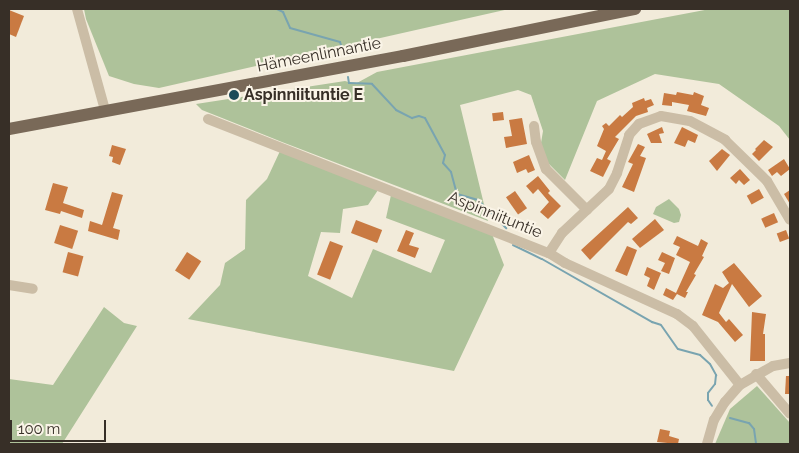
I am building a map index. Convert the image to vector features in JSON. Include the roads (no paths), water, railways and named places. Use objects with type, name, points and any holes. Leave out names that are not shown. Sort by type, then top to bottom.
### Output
[{"type":"main road","name":"Hämeenlinnantie","points":[[9,129],[374,61],[635,9]]},
{"type":"street","points":[[77,9],[106,110]]},
{"type":"street","points":[[549,253],[562,232],[609,189],[617,173],[625,143],[633,130],[645,121],[668,116],[698,124],[725,140],[767,181],[790,220]]},
{"type":"street","name":"Aspinniituntie","points":[[208,119],[549,253],[564,263],[684,319],[693,326],[740,385]]},
{"type":"street","points":[[534,126],[536,142],[546,169],[587,210]]},
{"type":"street","points":[[9,285],[33,289]]},
{"type":"street","points":[[707,444],[714,420],[725,402],[740,385],[756,374],[773,366],[790,363]]},
{"type":"street","points":[[756,374],[790,414]]},
{"type":"waterway","points":[[277,9],[283,12],[290,28],[340,42],[343,51]]},
{"type":"waterway","points":[[348,77],[349,83],[372,84],[396,110],[412,118],[419,116],[425,118],[445,155],[443,163],[451,172],[457,194],[478,200],[506,228]]},
{"type":"waterway","points":[[513,245],[542,259],[652,322],[661,325],[678,349],[700,355],[710,364],[716,375],[715,384],[708,393],[708,400],[712,406]]},
{"type":"waterway","points":[[730,418],[749,423],[754,429],[756,444]]},
{"type":"place","name":"Aspinniituntie E","points":[[234,95]]}]
